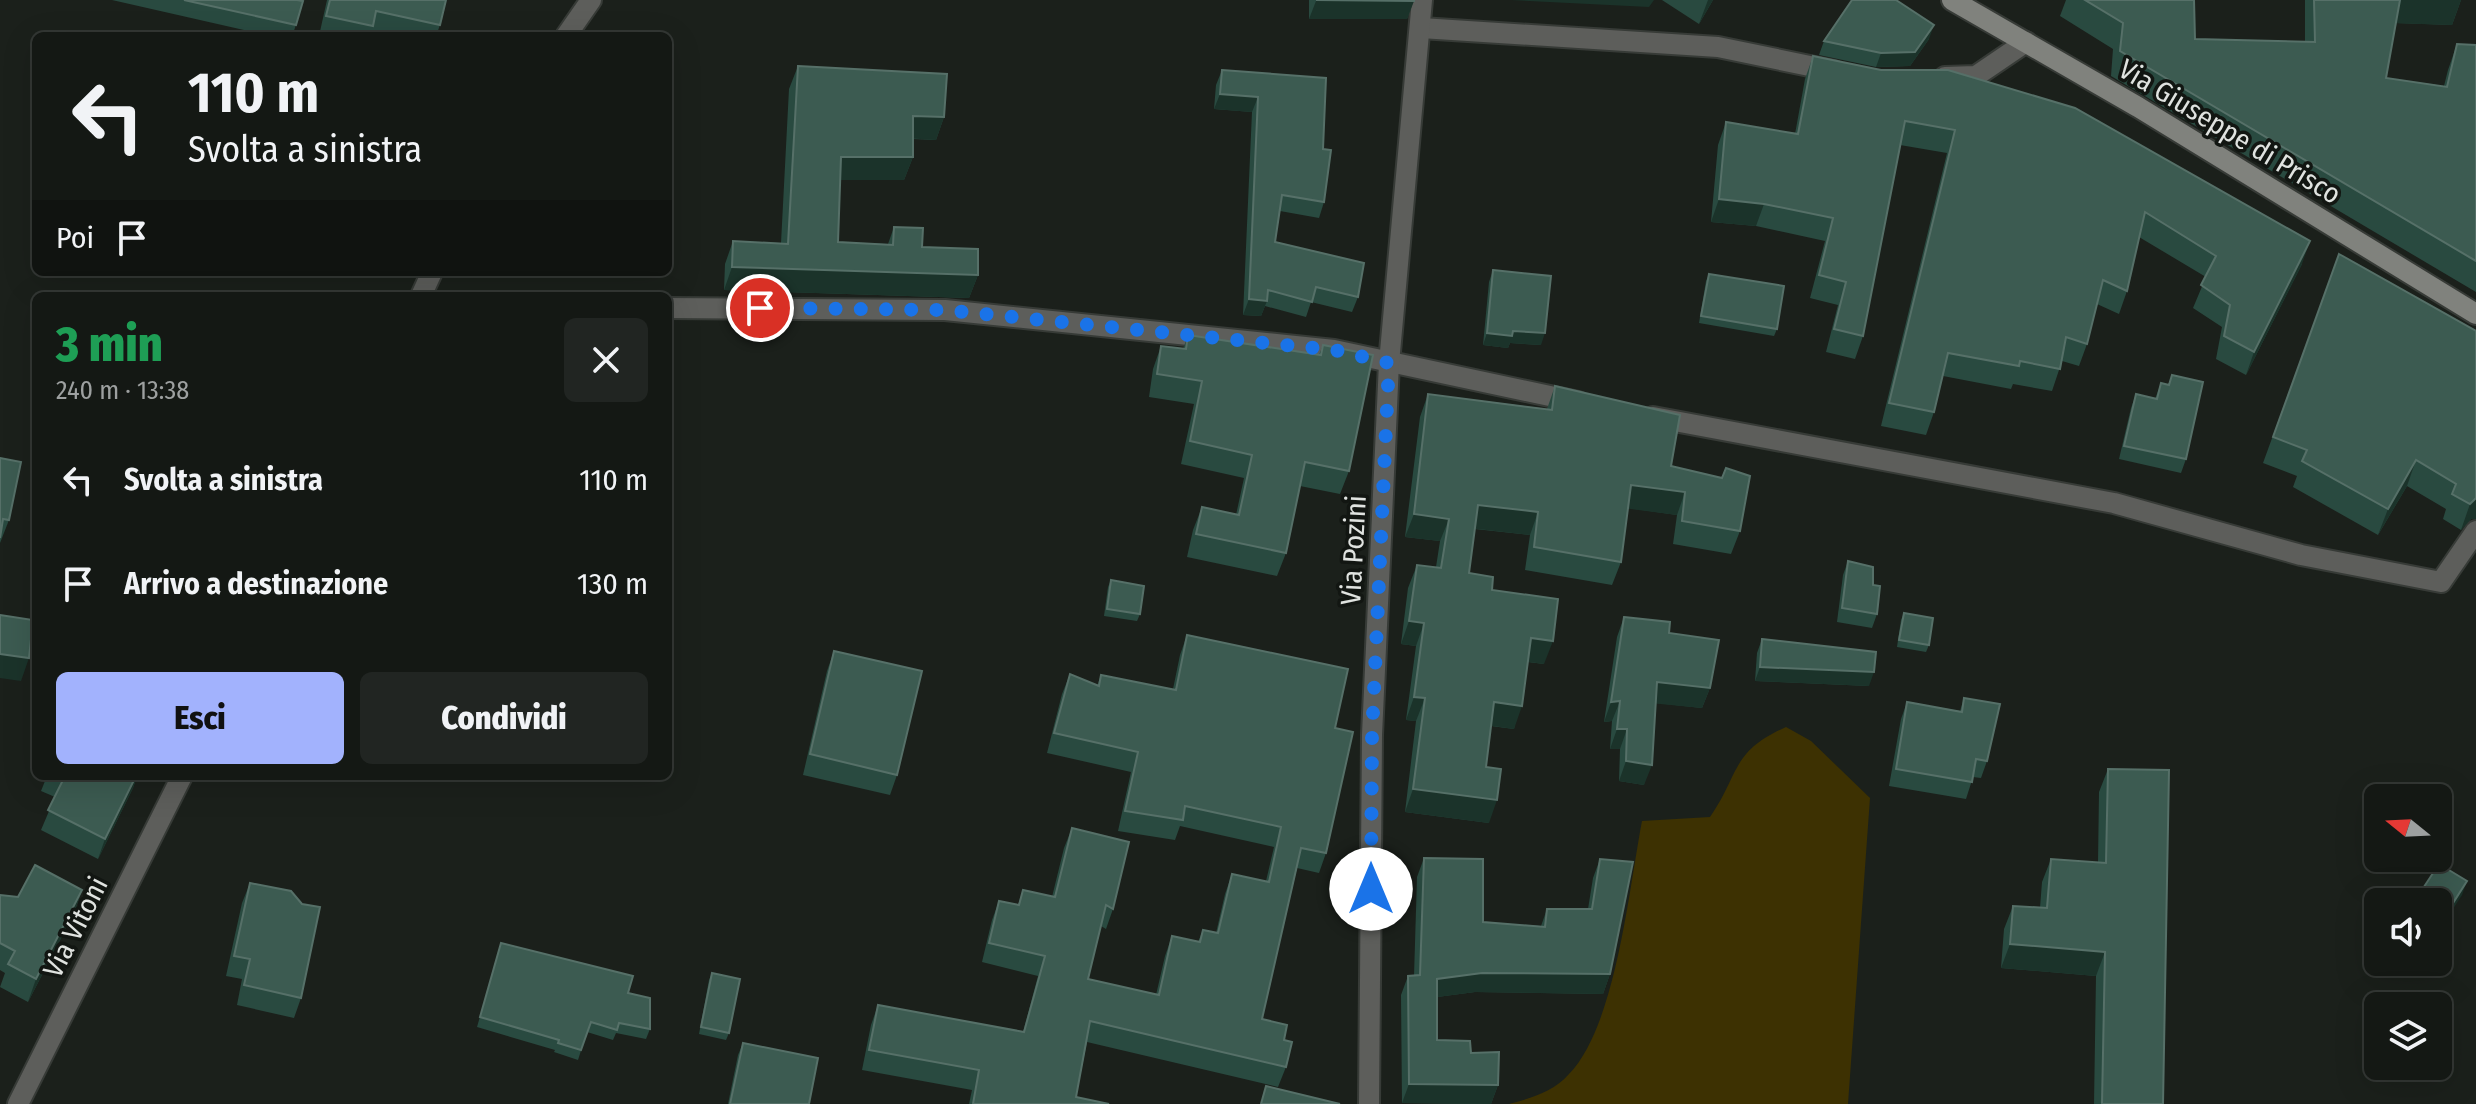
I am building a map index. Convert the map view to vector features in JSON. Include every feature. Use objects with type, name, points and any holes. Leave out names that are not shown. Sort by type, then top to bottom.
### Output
[{"type":"main road","name":"Via Giuseppe di Prisco","points":[[1952,0],[2476,314]]},
{"type":"street","points":[[569,32],[591,0]]},
{"type":"street","name":"Via Pozini","points":[[1369,1104],[1372,735],[1389,363],[1422,0]]},
{"type":"street","points":[[1421,28],[1718,47],[1861,77]]},
{"type":"street","points":[[1918,78],[1976,76],[2026,42]]},
{"type":"street","points":[[672,308],[945,310],[1334,350],[1599,407]]},
{"type":"street","points":[[1631,413],[2114,503],[2301,555],[2441,582],[2476,531]]},
{"type":"street","name":"Via Vitoni","points":[[18,1104],[180,780]]},
{"type":"shaded area","points":[[1786,727],[1811,741],[1870,798],[1848,1104],[1509,1104],[1549,1090],[1569,1074],[1585,1052],[1598,1024],[1618,955],[1642,821],[1710,817],[1745,755],[1768,736]]},
{"type":"building","points":[[184,0],[297,0],[303,1],[296,25]]},
{"type":"building","points":[[330,0],[446,0],[440,25],[376,11],[373,26],[326,16]]},
{"type":"building","points":[[1316,0],[1414,0],[1414,1]]},
{"type":"building","points":[[1852,0],[1896,0],[1934,25],[1915,52],[1881,53],[1824,41]]},
{"type":"building","points":[[2085,0],[2194,0],[2195,39],[2315,42],[2314,0],[2400,0],[2386,78],[2447,87],[2457,44],[2476,45],[2476,261],[2120,51],[2123,23]]},
{"type":"building","points":[[1813,56],[1881,70],[1948,70],[2075,108],[2310,241],[2254,352],[2224,336],[2230,305],[2201,285],[2216,256],[2145,212],[2127,291],[2103,280],[2087,344],[2066,337],[2060,369],[2020,361],[2019,366],[1948,353],[1934,412],[1889,403],[1955,130],[1905,121],[1863,336],[1834,329],[1846,282],[1819,275],[1833,218],[1764,204],[1719,199],[1726,122],[1798,134]]},
{"type":"building","points":[[798,66],[947,74],[944,117],[913,116],[913,157],[841,157],[838,242],[893,245],[894,227],[923,228],[922,247],[978,249],[978,275],[732,267],[733,241],[788,244]]},
{"type":"building","points":[[1222,70],[1326,78],[1323,149],[1331,150],[1324,202],[1282,195],[1275,242],[1364,263],[1358,297],[1316,287],[1312,302],[1268,290],[1267,301],[1249,299],[1258,97],[1220,94]]},
{"type":"building","points":[[2339,254],[2476,331],[2476,498],[2470,504],[2452,494],[2456,484],[2416,460],[2388,509],[2302,461],[2307,450],[2273,437]]},
{"type":"building","points":[[1493,270],[1551,276],[1545,333],[1513,331],[1512,336],[1487,333]]},
{"type":"building","points":[[1709,274],[1784,286],[1777,329],[1701,316]]},
{"type":"building","points":[[1188,335],[1321,355],[1323,345],[1373,355],[1349,471],[1305,462],[1286,553],[1196,534],[1202,507],[1239,515],[1252,455],[1190,441],[1202,381],[1157,374],[1161,346],[1186,349]]},
{"type":"building","points":[[2172,375],[2203,382],[2186,459],[2124,446],[2136,394],[2157,399],[2161,383],[2169,385]]},
{"type":"building","points":[[1555,386],[1680,415],[1671,466],[1722,478],[1726,468],[1750,476],[1740,531],[1682,521],[1685,492],[1631,485],[1621,562],[1534,547],[1538,512],[1478,505],[1469,573],[1493,577],[1492,590],[1558,599],[1553,641],[1531,638],[1522,706],[1494,702],[1486,767],[1501,769],[1497,800],[1413,789],[1425,698],[1414,697],[1424,623],[1409,621],[1417,565],[1441,568],[1449,519],[1414,514],[1428,394],[1552,410]]},
{"type":"building","points":[[0,458],[21,462],[9,520],[3,519],[0,538]]},
{"type":"building","points":[[1848,561],[1873,567],[1873,585],[1880,586],[1877,614],[1842,608]]},
{"type":"building","points":[[1111,580],[1144,586],[1140,614],[1107,609]]},
{"type":"building","points":[[1904,613],[1933,618],[1929,645],[1899,640]]},
{"type":"building","points":[[0,615],[32,620],[29,658],[0,654]]},
{"type":"building","points":[[1624,617],[1670,622],[1669,633],[1719,640],[1710,688],[1657,682],[1652,765],[1626,761],[1627,729],[1617,729],[1620,701],[1611,702]]},
{"type":"building","points":[[1187,635],[1348,669],[1335,728],[1353,732],[1326,853],[1301,848],[1262,1019],[1287,1025],[1284,1040],[1292,1042],[1286,1067],[1090,1021],[1076,1097],[1109,1104],[973,1104],[979,1070],[869,1050],[878,1005],[1024,1032],[1045,956],[989,943],[999,901],[1019,905],[1023,890],[1055,897],[1072,828],[1129,842],[1113,909],[1106,905],[1088,979],[1159,995],[1172,936],[1200,942],[1203,930],[1218,933],[1232,874],[1269,882],[1281,827],[1185,806],[1183,820],[1125,811],[1138,752],[1054,733],[1070,674],[1099,686],[1101,675],[1176,690]]},
{"type":"building","points":[[1762,639],[1876,652],[1874,672],[1760,667]]},
{"type":"building","points":[[834,651],[922,671],[897,775],[810,754]]},
{"type":"building","points":[[1964,698],[2000,704],[1987,761],[1976,759],[1972,782],[1896,769],[1907,702],[1962,712]]},
{"type":"building","points":[[2108,769],[2169,770],[2163,1104],[2102,1104],[2105,952],[2010,944],[2013,906],[2047,908],[2051,859],[2106,863]]},
{"type":"building","points":[[63,780],[134,780],[105,839],[48,810]]},
{"type":"building","points":[[1424,858],[1483,859],[1483,922],[1545,927],[1547,909],[1592,909],[1600,859],[1633,862],[1610,974],[1482,973],[1437,979],[1437,1040],[1470,1041],[1471,1053],[1499,1052],[1498,1085],[1409,1084],[1408,976],[1420,975]]},
{"type":"building","points":[[35,865],[82,890],[36,979],[8,964],[15,951],[0,943],[0,895],[18,897]]},
{"type":"building","points":[[2434,872],[2452,872],[2467,881],[2452,905],[2452,888],[2423,888]]},
{"type":"building","points":[[250,883],[291,891],[302,904],[320,907],[301,998],[244,985],[250,959],[234,956]]},
{"type":"building","points":[[501,943],[633,976],[628,993],[650,998],[650,1029],[619,1023],[617,1030],[591,1022],[581,1050],[558,1043],[559,1040],[480,1017]]},
{"type":"building","points":[[712,973],[740,979],[729,1033],[701,1027]]},
{"type":"building","points":[[743,1043],[818,1058],[809,1104],[730,1104]]},
{"type":"building","points":[[1266,1086],[1340,1104],[1261,1104]]},
{"type":"route","points":[[760,308],[945,310],[1334,350],[1389,363],[1372,735],[1371,889]]}]
